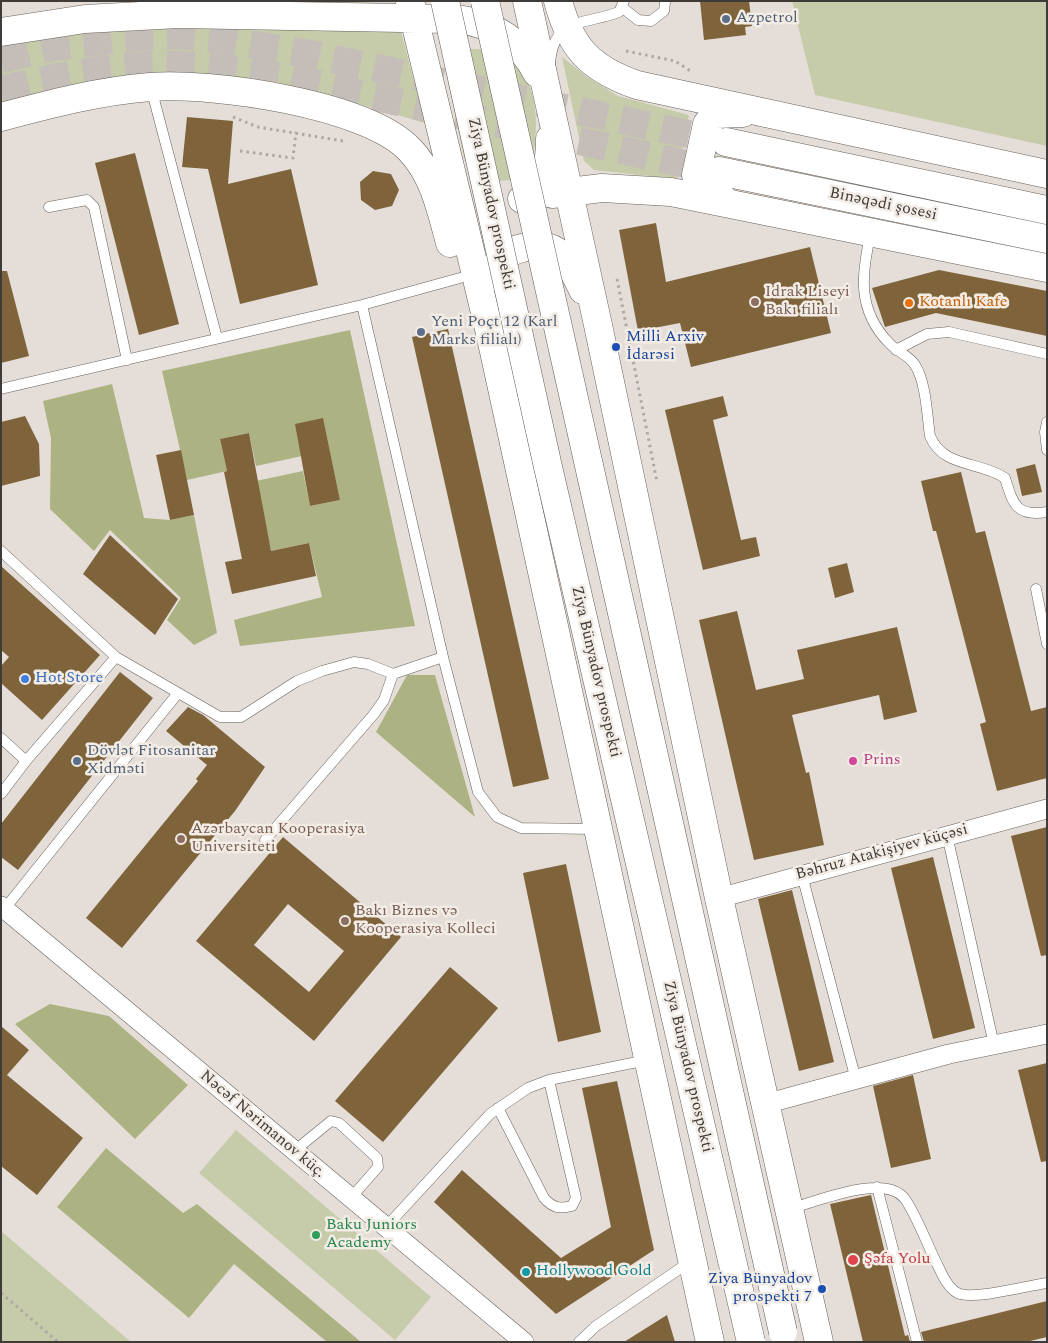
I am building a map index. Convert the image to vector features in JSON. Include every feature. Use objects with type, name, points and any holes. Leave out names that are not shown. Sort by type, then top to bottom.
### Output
[{"type":"main road","points":[[178,14],[246,1]]},
{"type":"main road","name":"Ziya Bünyadov prospekti","points":[[445,1],[548,467],[751,1342]]},
{"type":"main road","points":[[485,1],[784,1337]]},
{"type":"main road","points":[[527,1],[598,326],[718,898],[819,1342]]},
{"type":"main road","points":[[558,1],[567,28],[584,55],[597,67],[612,76],[637,85],[1047,174]]},
{"type":"main road","points":[[1,32],[85,19],[178,14],[412,10],[467,21],[502,34],[527,56],[548,98],[550,128],[548,167],[543,181],[534,192],[522,199]]},
{"type":"main road","name":"Ziya Bünyadov prospekti","points":[[412,10],[490,333],[710,1342]]},
{"type":"main road","points":[[430,87],[432,50],[442,35],[462,30],[502,34]]},
{"type":"main road","points":[[1,117],[101,93],[151,87],[208,90],[283,99],[334,110],[387,131],[410,149],[422,163],[434,186],[460,278],[490,333]]},
{"type":"main road","points":[[740,205],[706,193],[697,182],[696,175],[707,124],[716,114],[762,113]]},
{"type":"main road","points":[[441,130],[454,163],[471,189],[491,202],[522,199],[568,190],[644,189],[740,205],[1047,268]]},
{"type":"main road","name":"Binəqədi şosesi","points":[[726,142],[1047,210]]},
{"type":"main road","name":"Binəqədi şosesi","points":[[719,171],[1047,239]]},
{"type":"main road","points":[[490,333],[488,298],[498,262],[510,253],[524,247],[544,246],[557,252],[571,267],[598,326]]},
{"type":"street","name":"Bəhruz Atakişiyev küçəsi","points":[[718,898],[1047,809]]},
{"type":"street","name":"Nəcəf Nərimanov küç.","points":[[2,909],[524,1342]]},
{"type":"street","points":[[766,1104],[949,1054],[1047,1034]]},
{"type":"lane","points":[[548,98],[553,48],[556,39],[567,28],[585,20],[615,14],[623,5],[638,20],[651,21],[664,11],[665,2]]},
{"type":"lane","points":[[151,87],[217,338]]},
{"type":"lane","points":[[49,207],[87,200],[94,207],[127,360]]},
{"type":"lane","points":[[872,231],[863,279],[865,300],[876,330],[896,350],[914,362],[921,376],[930,436],[942,453],[956,462],[974,464],[1005,478],[1013,504],[1021,511],[1034,514],[1047,512]]},
{"type":"lane","points":[[1,389],[362,305],[460,278]]},
{"type":"lane","points":[[362,305],[443,658],[478,792],[497,816],[521,828],[599,829]]},
{"type":"lane","points":[[896,350],[927,334],[949,332],[1047,354]]},
{"type":"lane","points":[[1047,422],[1047,450]]},
{"type":"lane","points":[[1,551],[116,656],[220,717],[229,719],[241,718],[297,681],[322,671],[354,662],[368,664],[393,674],[443,658]]},
{"type":"lane","points":[[1036,589],[1047,644]]},
{"type":"lane","points":[[3,789],[116,656]]},
{"type":"lane","points":[[265,840],[374,714],[384,700],[393,674]]},
{"type":"lane","points":[[2,909],[178,693]]},
{"type":"lane","points":[[1,738],[26,761]]},
{"type":"lane","points":[[947,835],[994,1045]]},
{"type":"lane","points":[[802,875],[856,1080]]},
{"type":"lane","points":[[385,1228],[498,1108],[528,1088],[549,1080],[648,1060]]},
{"type":"lane","points":[[498,1108],[544,1198],[551,1205],[559,1208],[572,1206],[576,1198],[549,1080]]},
{"type":"lane","points":[[294,1152],[331,1121],[339,1123],[377,1158],[378,1162],[378,1167],[350,1199]]},
{"type":"lane","points":[[877,1187],[918,1342]]},
{"type":"lane","points":[[789,1209],[877,1187],[890,1188],[904,1198],[946,1282],[958,1294],[971,1295],[1047,1283]]},
{"type":"lane","points":[[579,1342],[596,1326],[692,1260]]},
{"type":"path","points":[[626,51],[675,61]]},
{"type":"path","points":[[226,116],[235,117],[258,127],[347,142]]},
{"type":"path","points":[[240,151],[293,158],[296,132]]},
{"type":"path","points":[[617,279],[626,320]]},
{"type":"path","points":[[1,1293],[58,1342]]},
{"type":"green space","points":[[274,1],[394,1],[394,2],[269,5]]},
{"type":"green space","points":[[792,1],[1047,1],[1047,146],[815,95]]},
{"type":"green space","points":[[146,23],[246,29],[401,31],[425,123],[342,99],[274,88],[140,77],[71,85],[1,103],[1,45],[25,39]]},
{"type":"green space","points":[[468,49],[493,50],[506,55],[526,77],[532,92],[536,124],[530,170],[513,180],[491,181],[472,170],[464,158],[446,72],[451,59]]},
{"type":"green space","points":[[562,57],[587,77],[618,96],[689,115],[677,179],[594,170],[584,161]]},
{"type":"green space","points":[[350,330],[415,626],[240,646],[234,620],[322,597],[309,543],[271,551],[256,481],[303,471],[310,506],[340,500],[323,419],[302,456],[256,466],[249,433],[220,439],[227,471],[187,480],[162,371]]},
{"type":"green space","points":[[112,384],[144,518],[170,520],[194,515],[217,633],[194,645],[167,620],[181,598],[110,530],[94,551],[50,509],[51,438],[43,401]]},
{"type":"green space","points":[[407,675],[435,675],[475,817],[376,732]]},
{"type":"green space","points":[[50,1004],[109,1016],[188,1085],[135,1139],[15,1024]]},
{"type":"green space","name":"Baku Juniors Academy","points":[[236,1130],[431,1297],[395,1340],[199,1173]]},
{"type":"green space","points":[[106,1148],[183,1213],[197,1204],[361,1342],[327,1342],[234,1264],[189,1318],[57,1207]]},
{"type":"green space","points":[[1,1231],[131,1342],[1,1342]]},
{"type":"building","name":"Azpetrol","points":[[700,1],[749,1],[752,26],[745,27],[746,35],[704,40]]},
{"type":"building","points":[[187,117],[233,121],[228,184],[291,169],[318,285],[240,304],[208,169],[182,167]]},
{"type":"building","points":[[135,153],[179,324],[139,335],[95,163]]},
{"type":"building","points":[[373,171],[391,174],[399,190],[392,206],[375,210],[361,200],[360,182]]},
{"type":"building","points":[[656,223],[666,282],[810,247],[831,333],[691,367],[680,323],[638,331],[619,230]]},
{"type":"building","points":[[939,270],[1047,291],[1047,336],[936,313],[885,327],[872,288]]},
{"type":"building","points":[[1,271],[7,271],[29,356],[1,363]]},
{"type":"building","points":[[448,329],[549,779],[513,787],[412,337]]},
{"type":"building","points":[[723,396],[728,416],[713,420],[741,540],[756,537],[760,556],[703,570],[665,410]]},
{"type":"building","points":[[25,416],[39,444],[40,476],[1,486],[1,422]]},
{"type":"building","points":[[323,418],[340,500],[310,506],[295,424]]},
{"type":"building","points":[[249,433],[271,551],[309,543],[316,576],[232,594],[225,562],[242,559],[224,472],[227,471],[220,439]]},
{"type":"building","points":[[181,450],[194,515],[170,520],[156,455]]},
{"type":"building","points":[[1035,464],[1042,492],[1022,496],[1016,469]]},
{"type":"building","points":[[961,472],[976,533],[985,531],[1031,711],[1047,707],[1047,778],[997,791],[980,724],[986,722],[921,481]]},
{"type":"building","points":[[110,535],[178,599],[155,635],[83,574]]},
{"type":"building","points":[[847,563],[854,592],[835,598],[828,568]]},
{"type":"building","points":[[1,566],[100,655],[42,720],[1,683],[1,666],[9,657],[1,650]]},
{"type":"building","points":[[737,611],[756,690],[804,679],[797,650],[897,627],[917,712],[884,720],[879,695],[792,715],[806,773],[809,772],[824,845],[754,860],[699,620]]},
{"type":"building","name":"Dövlət Fitosanitar Xidməti","points":[[120,672],[153,698],[18,870],[1,857],[1,824]]},
{"type":"building","points":[[188,707],[203,715],[265,767],[235,811],[122,948],[86,918],[198,781],[196,779],[207,765],[166,731]]},
{"type":"building","points":[[1047,827],[1047,955],[1041,956],[1011,836]]},
{"type":"building","points":[[283,837],[401,937],[314,1041],[196,941]],"holes":[[[288,904],[344,951],[309,992],[254,945]]]},
{"type":"building","points":[[933,857],[975,1028],[933,1039],[891,868]]},
{"type":"building","points":[[566,864],[601,1032],[558,1042],[523,873]]},
{"type":"building","points":[[792,890],[834,1062],[799,1071],[758,899]]},
{"type":"building","points":[[450,967],[498,1008],[383,1142],[335,1101]]},
{"type":"building","points":[[1,1026],[29,1050],[7,1075],[83,1138],[37,1195],[1,1166]]},
{"type":"building","points":[[1047,1063],[1047,1161],[1041,1162],[1018,1070]]},
{"type":"building","points":[[913,1075],[931,1159],[891,1168],[873,1086]]},
{"type":"building","points":[[617,1081],[654,1250],[556,1314],[434,1202],[462,1170],[561,1258],[611,1227],[582,1088]]},
{"type":"building","points":[[871,1195],[905,1336],[908,1335],[910,1342],[863,1342],[830,1204]]},
{"type":"building","points":[[1047,1301],[1047,1337],[1026,1342],[924,1342],[921,1332]]},
{"type":"building","points":[[667,1315],[675,1342],[624,1342]]},
{"type":"tunnel","points":[[1,59],[53,47],[137,37],[182,35],[217,39],[310,54],[726,142]]},
{"type":"tunnel","points":[[1,90],[67,75],[135,66],[181,65],[238,70],[324,85],[719,171]]},
{"type":"place","name":"Azpetrol","points":[[726,19]]},
{"type":"place","name":"Idrak Liseyi Bakı filialı","points":[[755,302]]},
{"type":"place","name":"Kotanlı Kafe","points":[[909,303]]},
{"type":"place","name":"Yeni Poçt 12 (Karl Marks filialı)","points":[[421,332]]},
{"type":"place","name":"Milli Arxiv İdarəsi","points":[[616,347]]},
{"type":"place","name":"Hot Store","points":[[25,679]]},
{"type":"place","name":"Dövlət Fitosanitar Xidməti","points":[[77,761]]},
{"type":"place","name":"Prins","points":[[853,761]]},
{"type":"place","name":"Azərbaycan Kooperasiya Universiteti","points":[[181,839]]},
{"type":"place","name":"Bakı Biznes və Kooperasiya Kolleci","points":[[345,921]]},
{"type":"place","name":"Baku Juniors Academy","points":[[316,1235]]},
{"type":"place","name":"Şəfa Yolu","points":[[853,1260]]},
{"type":"place","name":"Hollywood Gold","points":[[526,1272]]},
{"type":"place","name":"Ziya Bünyadov prospekti 7","points":[[822,1289]]}]
